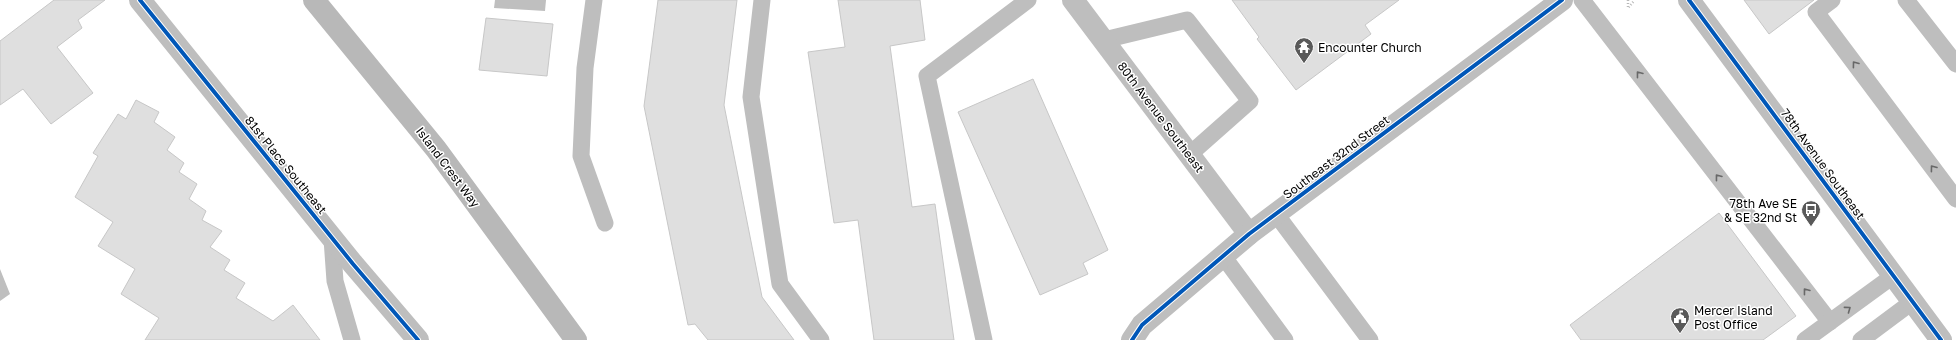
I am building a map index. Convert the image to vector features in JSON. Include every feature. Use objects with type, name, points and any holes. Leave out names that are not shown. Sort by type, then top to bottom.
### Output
[{"type":"main road","name":"Island Crest Way","points":[[314,0],[436,149],[576,340]]},
{"type":"street","name":"81st Place Southeast","points":[[140,0],[332,238],[418,340]]},
{"type":"street","name":"80th Avenue Southeast","points":[[1073,0],[1249,234]]},
{"type":"street","name":"Southeast 32nd Street","points":[[1132,340],[1142,325],[1249,234],[1562,0]]},
{"type":"street","name":"78th Avenue Southeast","points":[[1689,0],[1940,340]]},
{"type":"lane","points":[[594,0],[585,68],[581,156],[605,223]]},
{"type":"lane","points":[[762,0],[751,97],[780,284],[820,340]]},
{"type":"lane","points":[[984,340],[927,76],[1028,0]]},
{"type":"lane","points":[[1582,0],[1830,322]]},
{"type":"lane","points":[[1832,0],[1816,12],[1956,199]]},
{"type":"lane","points":[[1906,0],[1956,64]]},
{"type":"lane","points":[[1104,40],[1187,20],[1250,102],[1189,155]]},
{"type":"lane","points":[[1276,214],[1370,340]]},
{"type":"lane","points":[[332,238],[336,281],[352,340]]},
{"type":"lane","points":[[1223,256],[1285,340]]},
{"type":"lane","points":[[1806,340],[1893,276]]},
{"type":"lane","points":[[1862,340],[1912,302]]},
{"type":"path","points":[[1628,0],[1628,8],[1634,1]]},
{"type":"shaded area","points":[[495,0],[546,0],[545,11],[494,8]]},
{"type":"shaded area","points":[[0,269],[10,294],[0,301]]},
{"type":"building","points":[[54,0],[105,0],[78,20],[82,28],[57,47],[93,93],[51,124],[23,89],[0,105],[0,41]]},
{"type":"building","points":[[658,0],[737,0],[724,105],[762,297],[794,340],[708,340],[695,324],[688,325],[644,106]]},
{"type":"building","points":[[838,0],[920,0],[925,40],[890,46],[912,207],[935,204],[954,340],[874,340],[858,220],[834,223],[808,52],[845,47]]},
{"type":"building","name":"Encounter Church","points":[[1232,0],[1399,0],[1365,25],[1371,34],[1296,90],[1257,39],[1259,37]]},
{"type":"building","points":[[1744,0],[1814,0],[1769,34]]},
{"type":"building","points":[[486,18],[553,24],[547,76],[479,70]]},
{"type":"building","points":[[1033,79],[1108,250],[1083,263],[1088,274],[1040,295],[958,112]]},
{"type":"building","points":[[136,100],[159,112],[154,122],[175,137],[167,150],[184,163],[179,172],[197,184],[189,199],[206,211],[202,220],[222,231],[210,247],[230,260],[224,270],[245,283],[236,298],[273,321],[293,305],[320,340],[145,340],[159,318],[121,294],[135,269],[98,246],[113,222],[75,197],[98,156],[93,153],[118,114],[126,119]]},
{"type":"building","points":[[1719,213],[1796,316],[1763,340],[1581,340],[1570,325]]},
{"type":"cycle path","points":[[140,0],[353,264],[418,340]]},
{"type":"cycle path","points":[[1132,340],[1142,325],[1249,234],[1562,0]]},
{"type":"cycle path","points":[[1689,0],[1941,340]]},
{"type":"place","name":"Encounter Church","points":[[1304,64]]},
{"type":"place","name":"78th Ave SE & SE 32nd St","points":[[1811,227]]},
{"type":"place","name":"Mercer Island Post Office","points":[[1680,334]]}]
